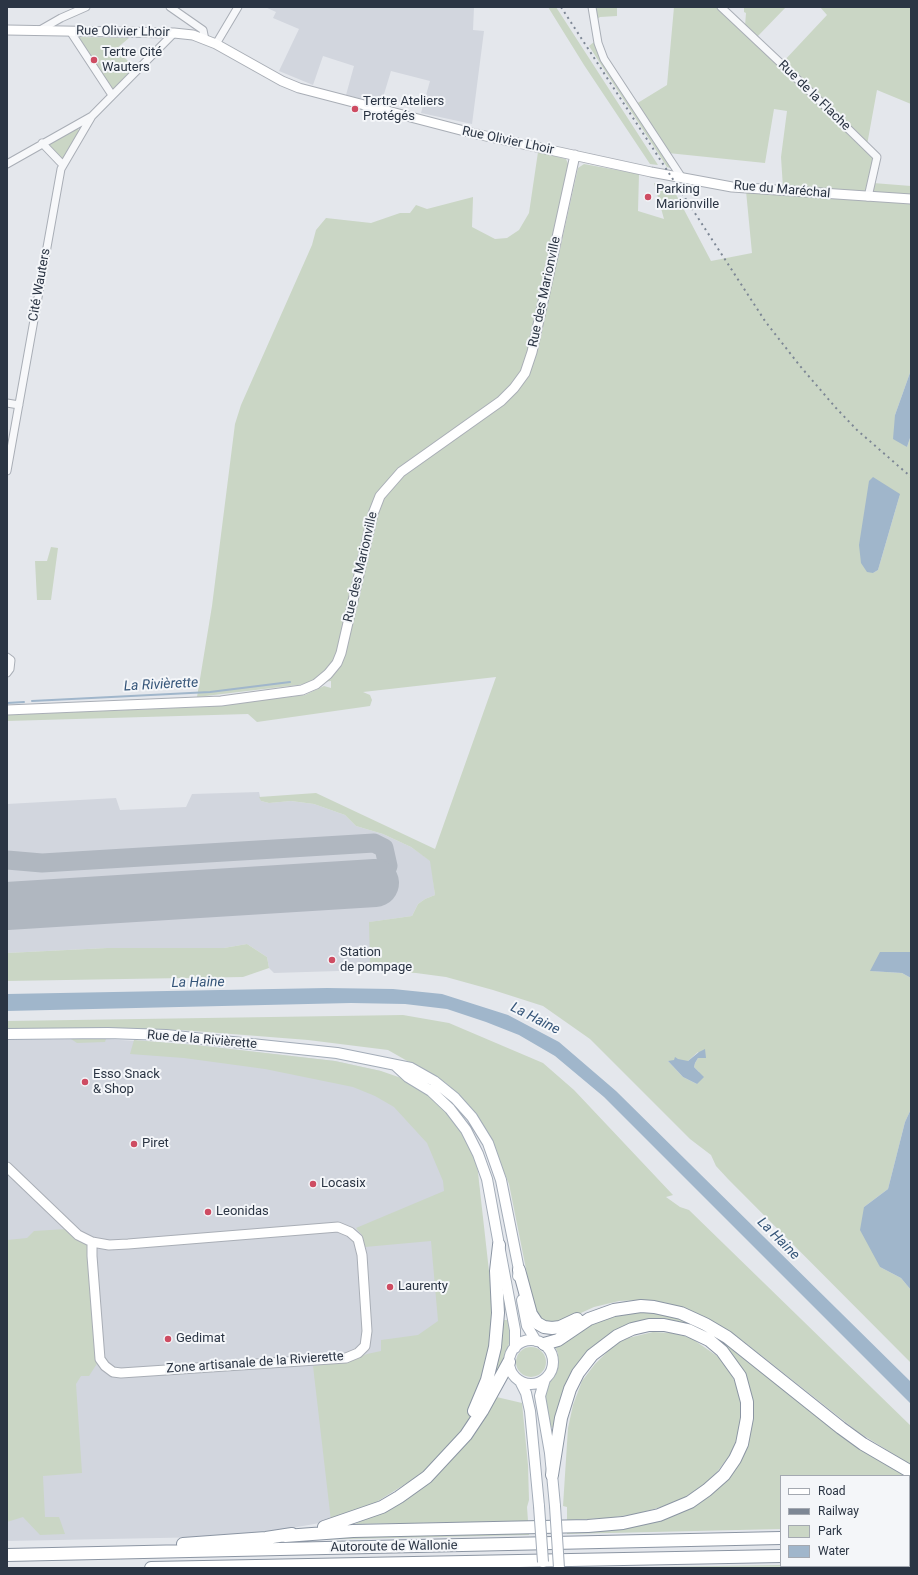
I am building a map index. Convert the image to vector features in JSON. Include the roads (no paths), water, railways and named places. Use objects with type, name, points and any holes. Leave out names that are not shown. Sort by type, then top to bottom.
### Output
[{"type":"highway","points":[[449,1455],[474,1412],[492,1364],[498,1329],[496,1271],[499,1245]]},
{"type":"highway","points":[[519,1270],[531,1314],[540,1326],[556,1328],[577,1319],[627,1308],[654,1307],[681,1313],[705,1324],[738,1345],[841,1428],[885,1458],[911,1472]]},
{"type":"highway","points":[[540,1342],[558,1340],[580,1323],[601,1314]]},
{"type":"highway","points":[[102,1554],[149,1546],[339,1531],[604,1525],[634,1521],[659,1515],[690,1502],[707,1490],[724,1475],[735,1459],[744,1439],[748,1418],[747,1402],[740,1376],[722,1351],[709,1340],[688,1330],[664,1325],[649,1325],[632,1329],[617,1336],[592,1355],[578,1373],[570,1389],[561,1418],[552,1475]]},
{"type":"highway","points":[[285,1536],[346,1521],[382,1507],[413,1487],[449,1455],[473,1425],[509,1362]]},
{"type":"highway","name":"Autoroute de Wallonie","points":[[7,1556],[780,1538]]},
{"type":"highway","name":"Autoroute de Wallonie","points":[[151,1568],[780,1556]]},
{"type":"main road","name":"Rue de la Rivièrette","points":[[7,1034],[108,1033],[166,1036],[337,1053],[395,1066],[411,1068],[434,1081],[455,1098],[480,1128],[493,1154],[501,1180],[519,1270],[518,1279],[527,1326],[540,1342]]},
{"type":"main road","points":[[395,1066],[441,1100],[466,1130],[484,1169],[515,1330],[515,1348]]},
{"type":"main road","points":[[542,1566],[539,1506],[530,1411],[526,1393],[520,1381],[511,1371],[509,1362],[511,1354],[515,1348],[526,1341],[540,1342],[551,1352],[553,1363],[550,1373],[545,1379],[540,1396],[552,1475],[559,1568]]},
{"type":"main road","points":[[520,1381],[533,1384],[545,1379]]},
{"type":"street","name":"Rue Olivier Lhoir","points":[[40,30],[61,18],[86,7]]},
{"type":"street","name":"Rue Olivier Lhoir","points":[[170,7],[203,30],[205,40]]},
{"type":"street","points":[[216,44],[238,7]]},
{"type":"street","points":[[592,7],[598,42],[604,59],[682,178]]},
{"type":"street","name":"Rue de la Flache","points":[[721,7],[789,70],[877,157],[868,197]]},
{"type":"street","name":"Rue Olivier Lhoir","points":[[7,30],[174,33],[193,35],[216,44],[282,81],[299,88],[456,129],[682,178]]},
{"type":"street","points":[[70,31],[112,95]]},
{"type":"street","name":"Cité Wauters","points":[[7,471],[10,436],[19,405],[61,169],[92,116],[174,33]]},
{"type":"street","name":"Cité Wauters","points":[[7,164],[92,116]]},
{"type":"street","points":[[42,143],[63,165]]},
{"type":"street","name":"Rue des Marionville","points":[[7,710],[221,701],[302,690],[316,684],[328,674],[337,663],[341,653],[373,514],[380,496],[401,472],[505,398],[518,383],[524,373],[532,352],[575,155]]},
{"type":"street","name":"Rue du Maréchal","points":[[682,178],[761,190],[911,199]]},
{"type":"street","points":[[7,403],[19,405]]},
{"type":"street","points":[[7,657],[12,660],[10,669],[7,673]]},
{"type":"street","name":"Zone artisanale de la Rivierette","points":[[7,1167],[78,1235],[92,1242],[109,1245],[128,1244],[338,1227],[350,1232],[358,1239],[362,1255],[367,1331],[365,1346],[358,1352],[346,1358],[113,1372],[100,1359],[92,1242]]},
{"type":"water","points":[[911,370],[911,435],[907,447],[893,439],[895,415]]},
{"type":"water","points":[[873,477],[900,494],[878,570],[873,573],[867,572],[861,563],[859,545],[869,481]]},
{"type":"water","points":[[880,952],[911,952],[911,978],[902,973],[870,971]]},
{"type":"water","points":[[327,988],[393,989],[442,994],[508,1015],[559,1042],[616,1091],[911,1382],[911,1404],[604,1097],[555,1056],[519,1035],[447,1009],[405,1004],[351,1003],[7,1011],[7,994]]},
{"type":"water","points":[[705,1049],[706,1058],[698,1058],[694,1067],[704,1077],[697,1084],[683,1077],[668,1061],[674,1060],[675,1057],[688,1061]]},
{"type":"water","points":[[911,1109],[911,1290],[901,1278],[880,1267],[860,1230],[864,1207],[888,1189],[905,1122]]},
{"type":"waterway","name":"La Rivièrette","points":[[32,701],[210,692],[290,682]]},
{"type":"waterway","name":"La Rivièrette","points":[[7,703],[24,702]]},
{"type":"railway","points":[[561,7],[765,321],[800,366],[836,408],[857,430],[911,477]]},
{"type":"place","name":"Tertre Cité Wauters","points":[[94,60]]},
{"type":"place","name":"Tertre Ateliers Protégés","points":[[355,109]]},
{"type":"place","name":"Parking Marionville","points":[[648,197]]},
{"type":"place","name":"Station de pompage","points":[[332,960]]},
{"type":"place","name":"Esso Snack & Shop","points":[[85,1082]]},
{"type":"place","name":"Piret","points":[[134,1144]]},
{"type":"place","name":"Locasix","points":[[313,1184]]},
{"type":"place","name":"Leonidas","points":[[208,1212]]},
{"type":"place","name":"Laurenty","points":[[390,1287]]},
{"type":"place","name":"Gedimat","points":[[168,1339]]},
{"type":"water label","name":"La Haine","points":[[198,983]]},
{"type":"water label","name":"La Haine","points":[[535,1019]]},
{"type":"water label","name":"La Haine","points":[[778,1239]]}]
